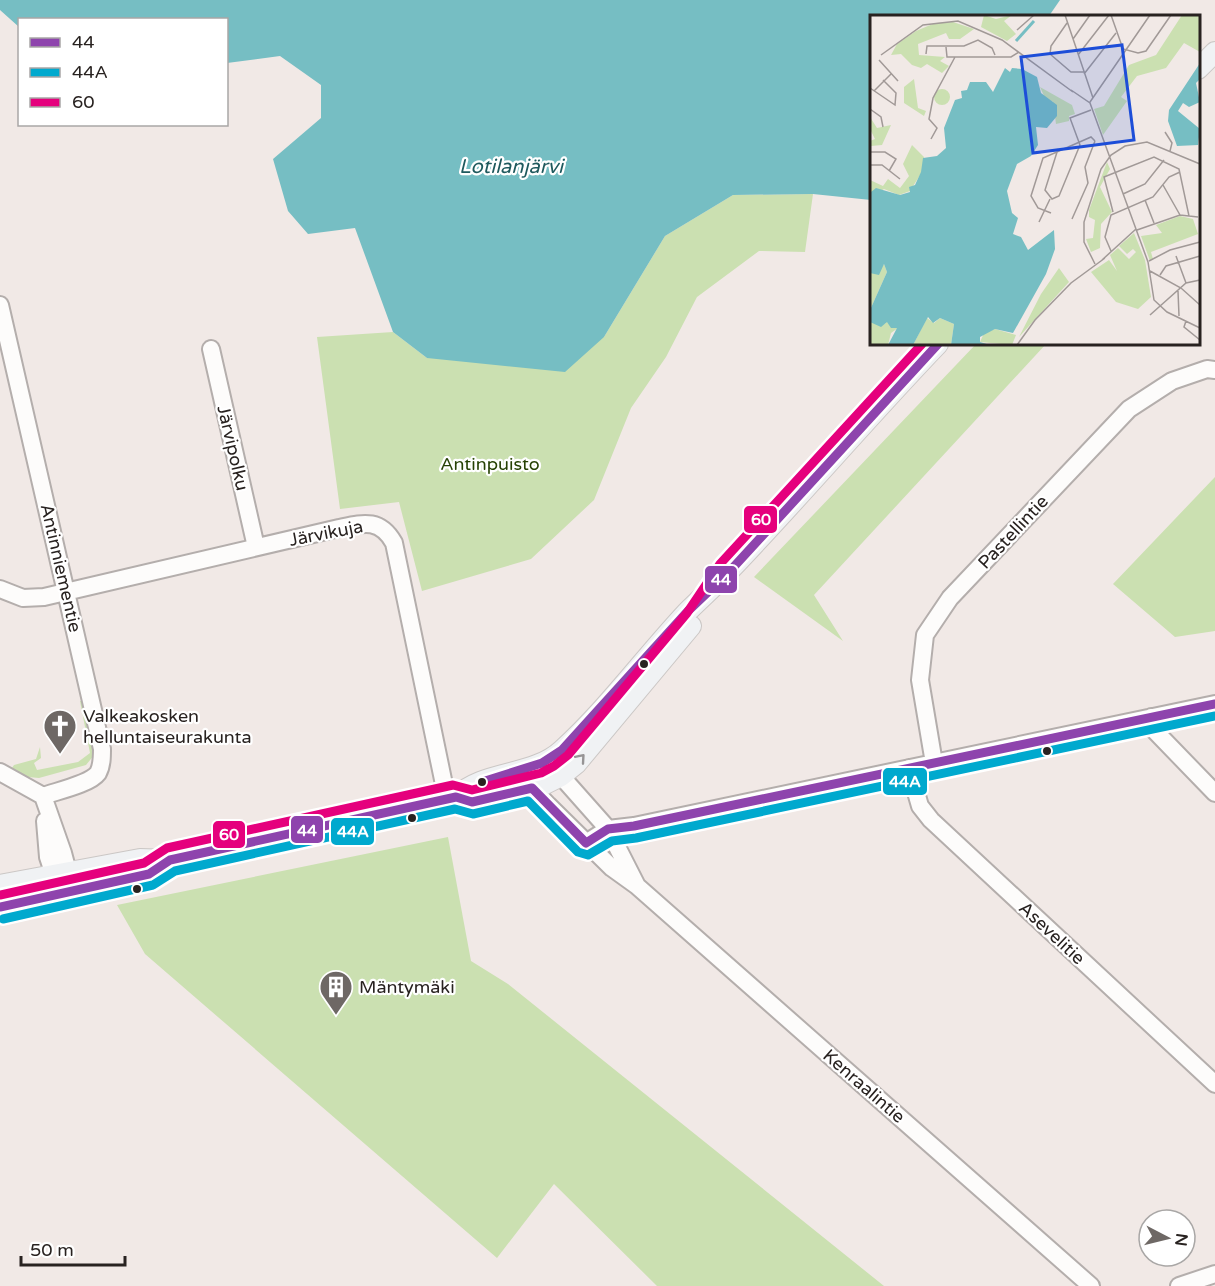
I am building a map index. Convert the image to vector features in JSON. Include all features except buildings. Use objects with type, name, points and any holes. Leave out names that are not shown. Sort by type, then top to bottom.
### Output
[{"type":"main road","points":[[1200,67],[1215,52]]},
{"type":"main road","points":[[530,778],[562,750],[688,611],[729,572],[937,345]]},
{"type":"main road","points":[[0,885],[149,874],[170,860],[451,798],[472,802],[530,778],[561,776],[576,764],[690,627],[729,572]]},
{"type":"main road","points":[[0,907],[65,879]]},
{"type":"street","name":"Antinniementie","points":[[0,304],[2,326],[67,592],[102,749],[99,772],[91,780],[43,796]]},
{"type":"street","name":"Järvipolku","points":[[211,349],[256,547]]},
{"type":"street","name":"Pastellintie","points":[[934,763],[920,680],[925,635],[950,598],[1129,409],[1172,381],[1207,369],[1215,370]]},
{"type":"street","name":"Järvikuja","points":[[0,589],[23,598],[44,597],[361,524],[380,527],[389,533],[394,543],[451,798]]},
{"type":"street","points":[[586,843],[608,829],[634,826],[1215,704]]},
{"type":"street","points":[[1151,717],[1155,731],[1215,793]]},
{"type":"street","name":"Asevelitie","points":[[909,768],[920,806],[931,820],[1215,1084]]},
{"type":"street","points":[[0,772],[43,796],[65,879]]},
{"type":"street","name":"Kenraalintie","points":[[561,776],[608,829],[637,885]]},
{"type":"street","name":"Kenraalintie","points":[[530,778],[586,843],[612,868],[637,885],[1091,1286]]},
{"type":"street","points":[[1179,1286],[1215,1274]]},
{"type":"green space","name":"Antinpuisto","points":[[813,194],[805,252],[759,251],[697,297],[666,357],[631,408],[594,500],[531,559],[422,591],[399,502],[340,509],[317,337],[393,332],[427,358],[604,337],[665,236],[733,195]]},
{"type":"green space","points":[[975,345],[1045,345],[814,595],[843,641],[754,577]]},
{"type":"green space","points":[[1215,477],[1215,631],[1175,637],[1113,584]]},
{"type":"green space","points":[[80,701],[84,701],[95,754],[86,765],[39,778],[28,777],[12,768],[14,765],[36,759],[40,747],[41,758],[34,763],[37,770],[78,762],[90,753]]},
{"type":"green space","points":[[448,837],[471,961],[508,984],[884,1286],[657,1286],[554,1184],[497,1258],[145,954],[117,905]]},
{"type":"water","name":"Lotilanjärvi","points":[[0,0],[1060,0],[1050,15],[870,15],[870,200],[813,194],[733,195],[665,236],[604,337],[565,372],[427,358],[393,332],[355,228],[308,234],[288,211],[273,159],[321,118],[321,85],[280,56],[228,63],[228,18],[18,18],[18,26],[0,10]]},
{"type":"transit line","name":"60","points":[[0,895],[144,863],[167,848],[453,785],[472,790],[541,773],[554,766],[568,755],[687,613],[720,564],[921,345]]},
{"type":"transit line","name":"44","points":[[482,782],[542,763],[562,750],[688,611],[729,572],[937,345]]},
{"type":"transit line","name":"44","points":[[0,907],[149,874],[170,860],[456,797],[472,802],[532,788],[586,843],[608,829],[634,826],[1215,704]]},
{"type":"transit line","name":"44A","points":[[3,919],[153,885],[175,871],[455,809],[473,814],[528,801],[578,852],[588,855],[612,841],[636,838],[1215,716]]},
{"type":"place","name":"Valkeakosken helluntaiseurakunta","points":[[60,755]]},
{"type":"place","name":"Mäntymäki","points":[[336,1016]]}]
